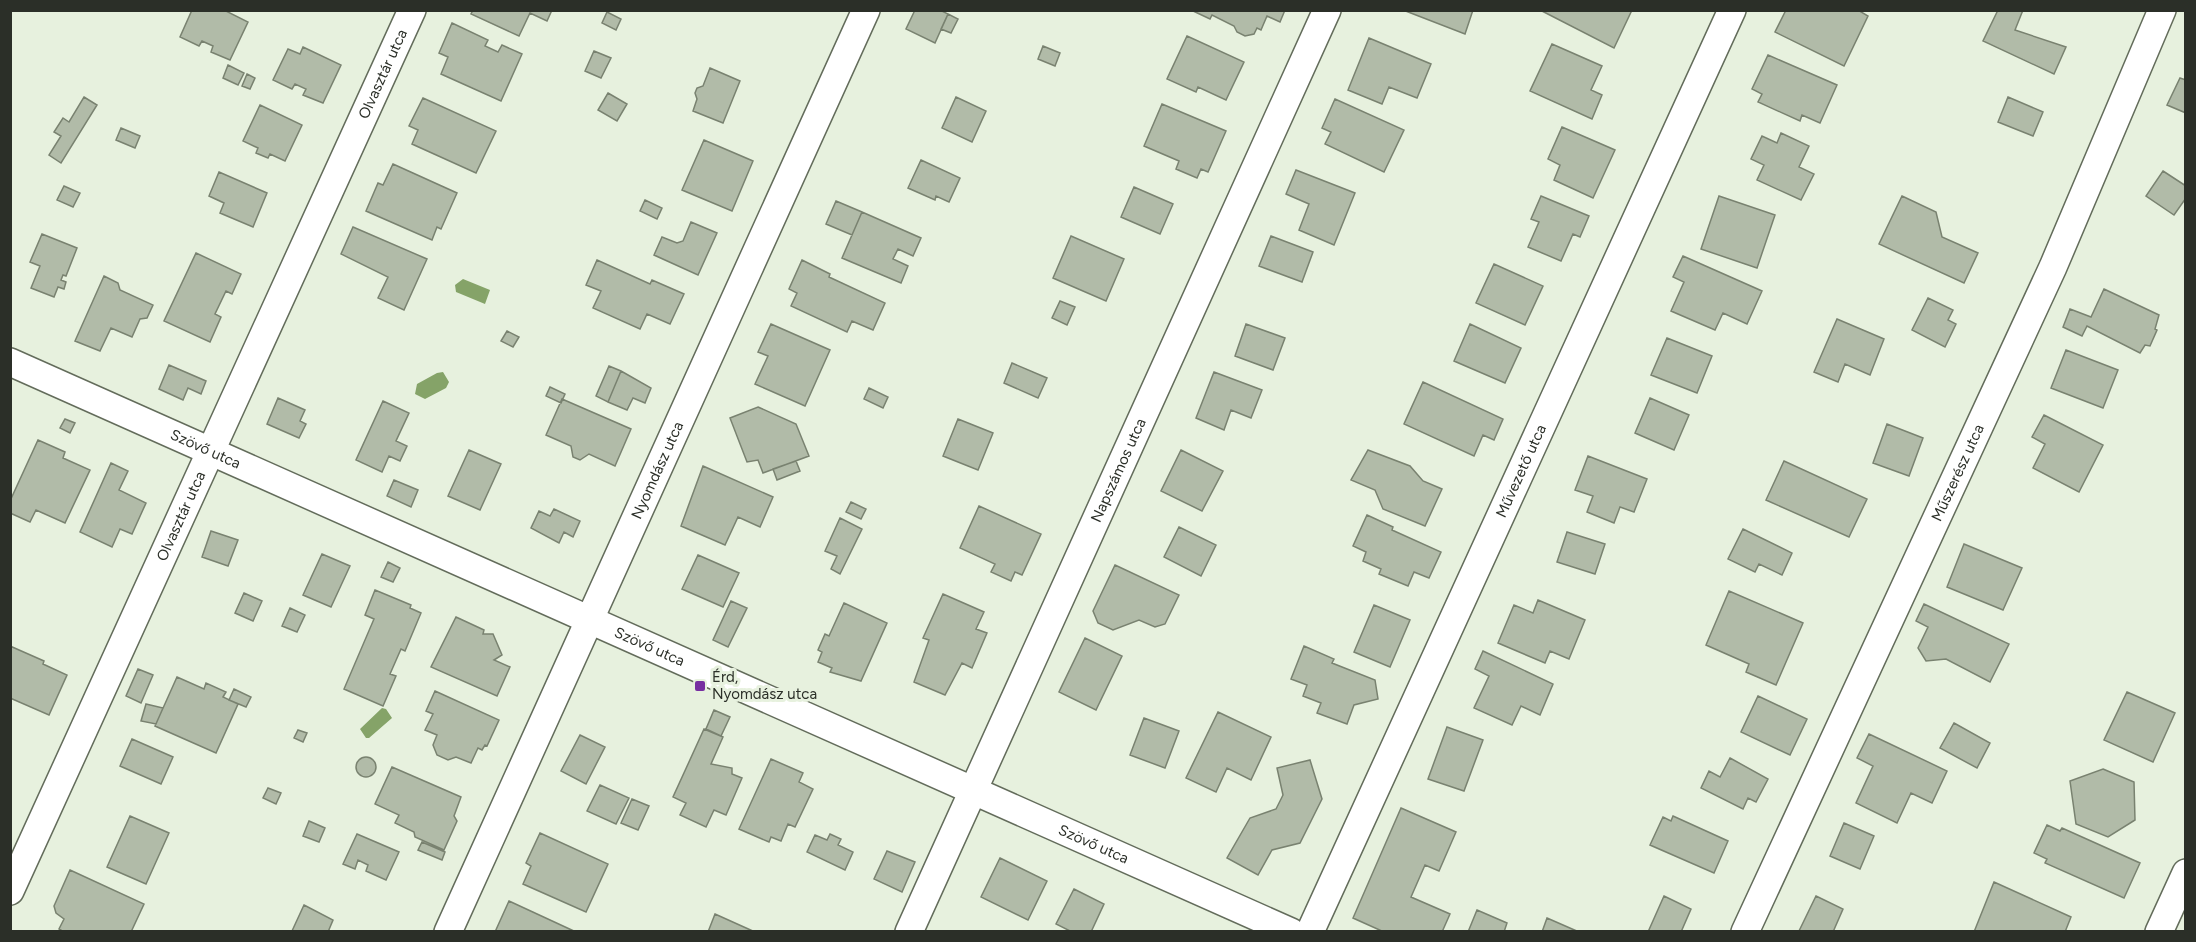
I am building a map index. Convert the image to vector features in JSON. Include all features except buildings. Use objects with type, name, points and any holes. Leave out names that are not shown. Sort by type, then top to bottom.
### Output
[{"type":"street","name":"Olvasztár utca","points":[[10,891],[412,10]]},
{"type":"street","name":"Nyomdász utca","points":[[448,932],[866,10]]},
{"type":"street","name":"Napszámos utca","points":[[909,932],[1327,10]]},
{"type":"street","name":"Művezető utca","points":[[1310,932],[1732,10]]},
{"type":"street","name":"Műszerész utca","points":[[1745,932],[2053,267],[2162,10]]},
{"type":"street","name":"Szövő utca","points":[[10,362],[1291,932]]},
{"type":"street","points":[[2159,932],[2186,873]]},
{"type":"shaded area","points":[[463,279],[490,290],[485,304],[456,292],[455,285]]},
{"type":"shaded area","points":[[443,372],[449,382],[446,388],[425,399],[415,394],[417,384]]},
{"type":"shaded area","points":[[382,708],[386,709],[392,718],[369,738],[366,738],[360,729]]},
{"type":"place","name":"Érd, Nyomdász utca","points":[[700,686]]}]
